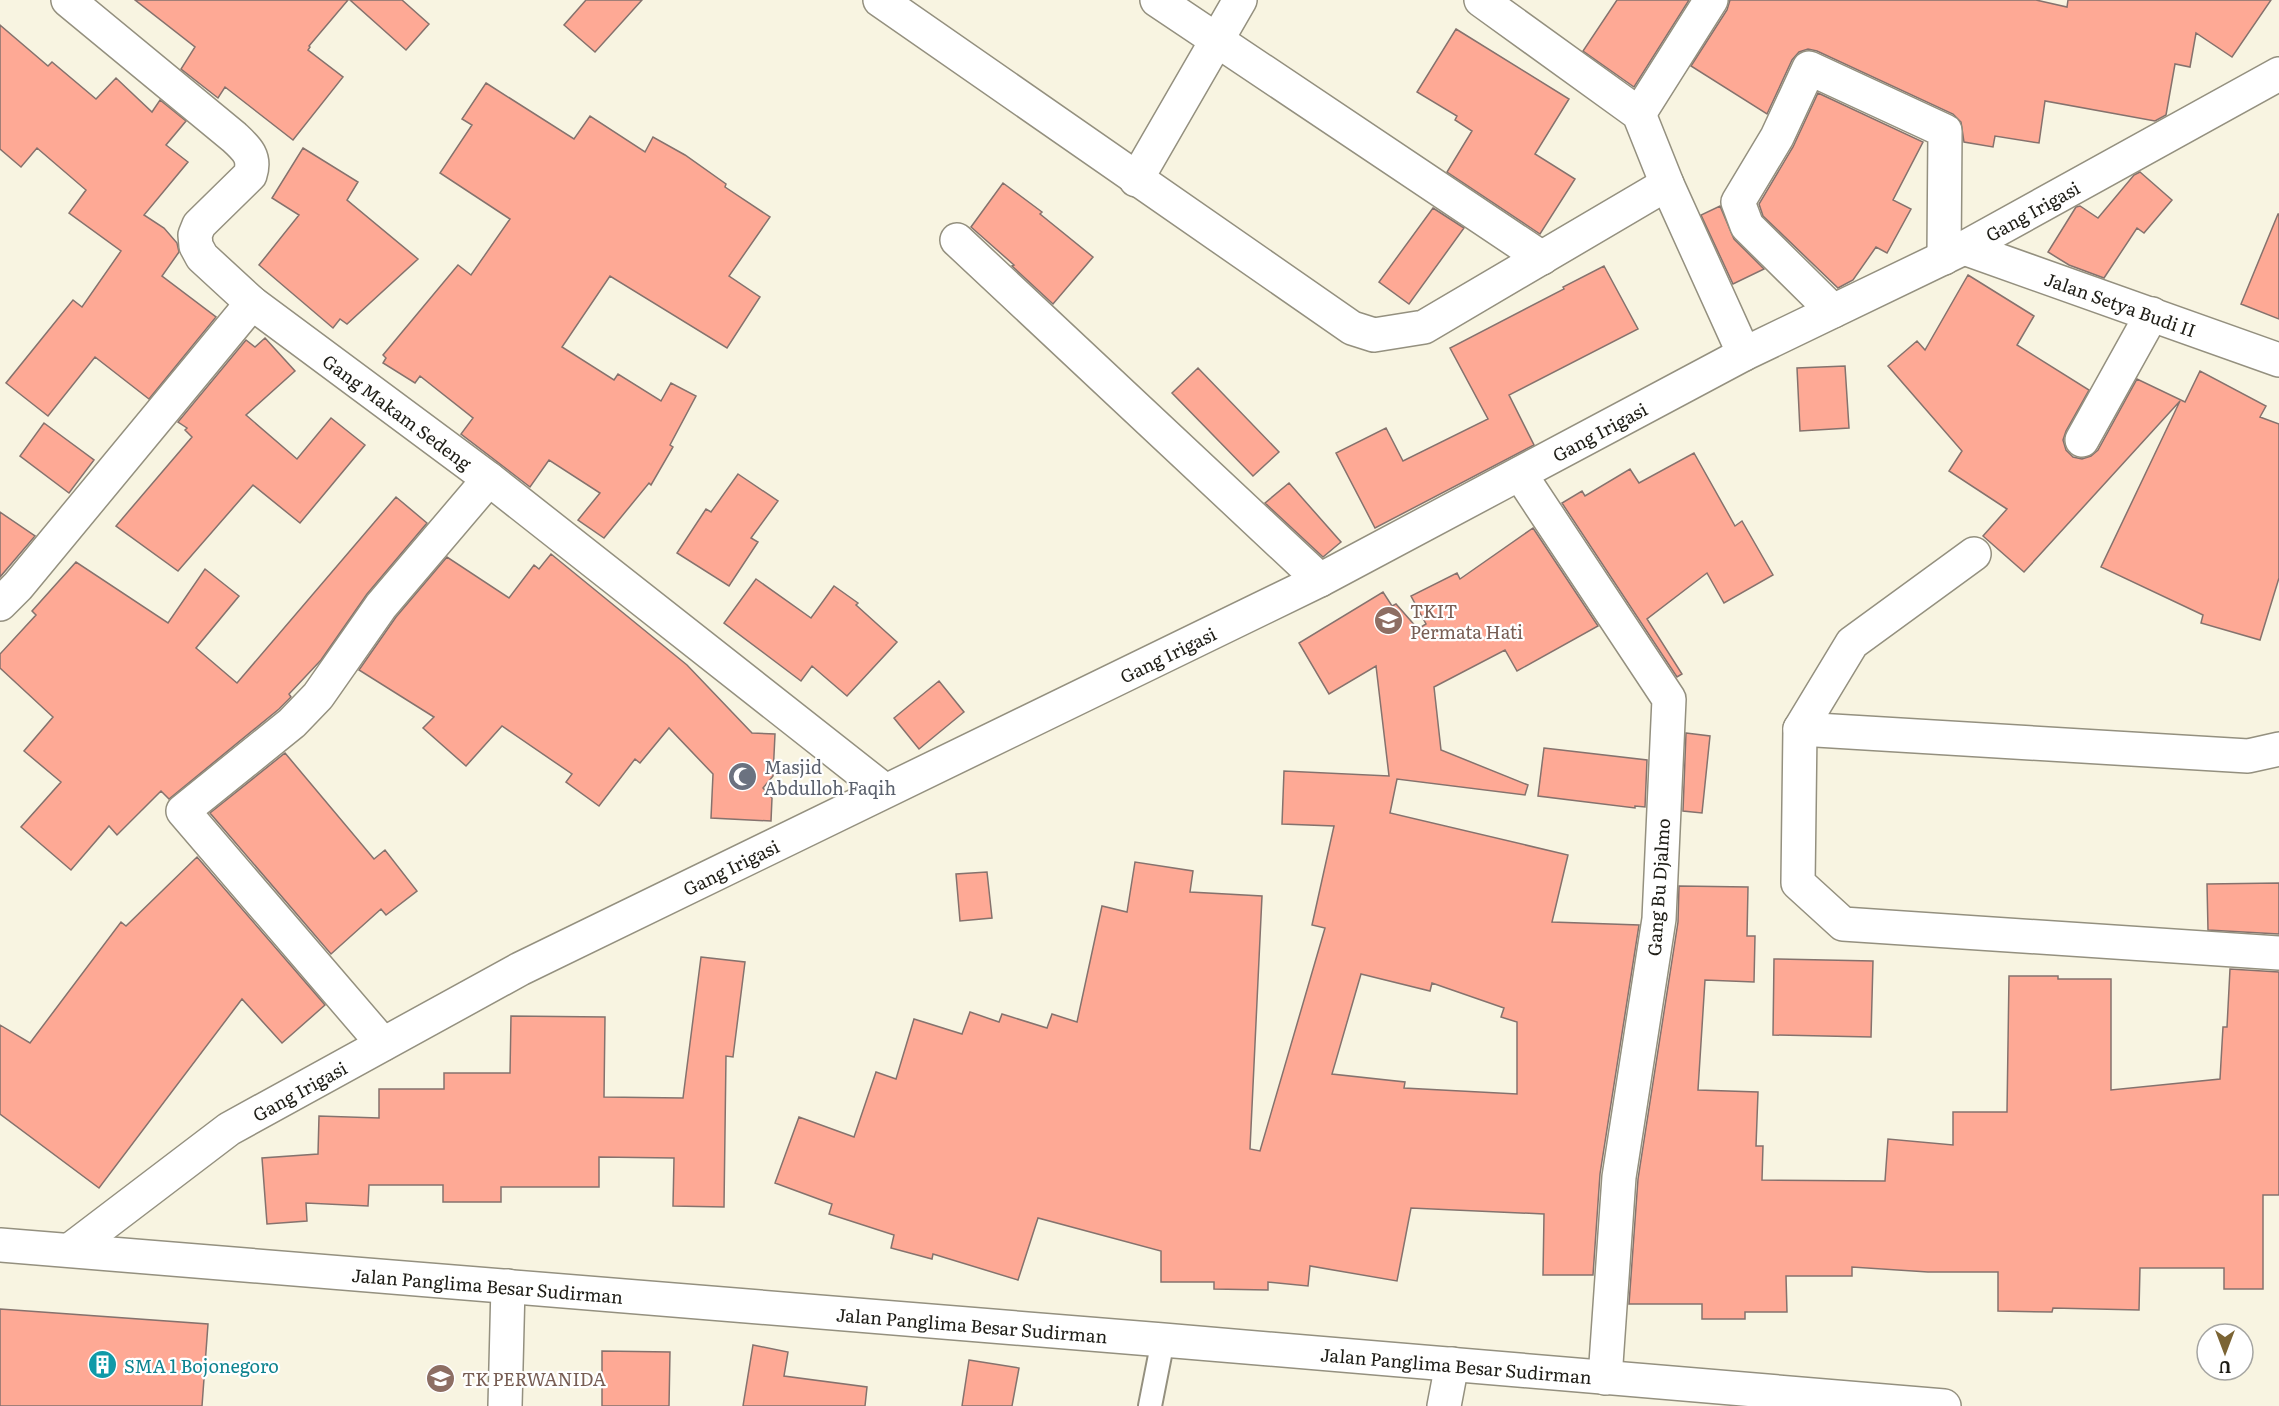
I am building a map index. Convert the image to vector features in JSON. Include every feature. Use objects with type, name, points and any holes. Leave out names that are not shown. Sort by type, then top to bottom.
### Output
[{"type":"street","name":"Gang Makam Sedeng","points":[[68,0],[247,148],[252,157],[253,166],[250,175],[199,225],[195,235],[196,246],[202,257],[252,303],[489,479],[884,790]]},
{"type":"street","points":[[880,0],[1352,328],[1374,335],[1424,327],[1667,184]]},
{"type":"street","points":[[1158,0],[1542,258]]},
{"type":"street","points":[[1136,180],[1240,0]]},
{"type":"street","points":[[1481,0],[1639,114],[1667,184],[1744,354]]},
{"type":"street","points":[[1639,114],[1711,0]]},
{"type":"street","points":[[1833,311],[1747,226],[1738,202],[1777,137],[1809,68],[1945,131],[1954,253]]},
{"type":"street","name":"Gang Irigasi","points":[[70,1250],[229,1129],[520,969],[884,790],[1320,580],[1744,354],[1954,253],[2279,74]]},
{"type":"street","points":[[957,240],[1320,580]]},
{"type":"street","name":"Jalan Setya Budi II","points":[[1954,253],[2152,314],[2279,360]]},
{"type":"street","points":[[0,604],[18,586],[252,303]]},
{"type":"street","points":[[2082,440],[2152,314]]},
{"type":"street","name":"Gang Bu Djalmo","points":[[1520,474],[1669,699],[1659,919],[1619,1177],[1605,1378]]},
{"type":"street","points":[[383,1044],[183,811],[292,723],[318,696],[381,606],[489,479]]},
{"type":"street","points":[[1974,554],[1852,643],[1800,729],[1798,883],[1844,924],[2279,952]]},
{"type":"street","points":[[1800,729],[2248,756],[2279,749]]},
{"type":"street","name":"Jalan Panglima Besar Sudirman","points":[[0,1245],[1452,1364],[1605,1378],[1780,1400],[1944,1406]]},
{"type":"street","points":[[505,1406],[508,1286]]},
{"type":"street","points":[[1444,1406],[1452,1364]]},
{"type":"lane","points":[[1150,1406],[1163,1340]]},
{"type":"building","points":[[135,0],[348,0],[308,50],[343,77],[293,140],[225,87],[218,98],[181,69],[195,47]]},
{"type":"building","points":[[350,0],[402,0],[429,24],[406,50]]},
{"type":"building","points":[[586,0],[642,0],[595,52],[564,25]]},
{"type":"building","points":[[1617,0],[1689,0],[1634,87],[1583,51]]},
{"type":"building","points":[[1730,0],[2036,0],[2067,7],[2068,0],[2271,0],[2232,57],[2196,33],[2190,67],[2175,64],[2166,115],[2155,121],[2045,101],[2039,143],[1995,136],[1993,147],[1964,142],[1961,122],[1953,114],[1817,51],[1808,49],[1799,52],[1792,60],[1767,114],[1691,66],[1727,10]]},
{"type":"building","points":[[0,25],[48,66],[52,62],[96,99],[116,78],[152,112],[160,100],[186,121],[166,145],[188,162],[144,215],[164,228],[177,243],[179,252],[162,276],[216,317],[149,399],[95,357],[48,416],[6,383],[73,300],[82,307],[121,251],[69,213],[86,190],[37,148],[21,167],[0,149]]},
{"type":"building","points":[[1456,29],[1569,99],[1535,154],[1575,179],[1540,234],[1447,172],[1472,131],[1455,120],[1457,116],[1417,92]]},
{"type":"building","points":[[486,83],[574,139],[590,116],[645,152],[653,137],[685,155],[726,184],[725,187],[770,217],[729,276],[760,297],[727,348],[610,276],[562,347],[614,380],[618,374],[661,401],[671,383],[696,396],[670,445],[673,447],[651,485],[649,483],[604,538],[578,520],[600,493],[549,460],[530,487],[461,434],[473,418],[420,376],[415,383],[383,363],[386,358],[383,355],[458,265],[471,275],[510,219],[440,173],[472,125],[462,119]]},
{"type":"building","points":[[1818,93],[1923,142],[1893,200],[1911,209],[1887,253],[1876,247],[1853,280],[1838,288],[1763,216],[1759,204],[1793,147]]},
{"type":"building","points":[[303,148],[358,182],[347,200],[418,259],[347,324],[340,319],[333,328],[259,265],[299,215],[272,198]]},
{"type":"building","points":[[2140,172],[2172,200],[2144,233],[2137,228],[2104,278],[2069,265],[2048,252],[2076,207],[2080,206],[2098,218],[2134,175]]},
{"type":"building","points":[[1003,183],[1042,212],[1040,214],[1093,257],[1053,304],[971,227]]},
{"type":"building","points":[[1720,206],[1734,239],[1764,269],[1733,284],[1701,215]]},
{"type":"building","points":[[1433,208],[1464,228],[1409,304],[1379,282]]},
{"type":"building","points":[[2279,214],[2279,319],[2241,304]]},
{"type":"building","points":[[1604,266],[1638,329],[1509,395],[1534,445],[1375,528],[1336,453],[1386,428],[1403,461],[1488,419],[1450,348]]},
{"type":"building","points":[[1968,275],[2034,316],[2017,345],[2089,390],[2063,440],[2066,450],[2073,457],[2082,459],[2098,450],[2137,379],[2185,402],[2200,371],[2266,406],[2260,417],[2279,424],[2279,578],[2260,640],[2201,623],[2203,615],[2101,567],[2180,401],[2024,572],[1983,536],[2007,509],[1949,471],[1962,451],[1888,366],[1917,341],[1925,350]]},
{"type":"building","points":[[265,338],[295,371],[246,415],[297,459],[331,418],[365,445],[300,523],[253,485],[178,571],[116,526],[192,437],[185,430],[187,428],[178,422],[246,340],[255,347]]},
{"type":"building","points":[[1845,366],[1849,428],[1800,431],[1797,368]]},
{"type":"building","points":[[1198,368],[1279,452],[1253,476],[1172,393]]},
{"type":"building","points":[[44,423],[94,460],[69,493],[20,456]]},
{"type":"building","points":[[1694,453],[1735,526],[1742,521],[1773,575],[1724,603],[1707,573],[1647,619],[1682,674],[1677,677],[1562,503],[1582,491],[1585,496],[1630,469],[1639,483]]},
{"type":"building","points":[[738,474],[778,501],[751,538],[758,542],[729,586],[677,553],[706,509],[711,512]]},
{"type":"building","points":[[1289,483],[1341,542],[1323,557],[1265,503]]},
{"type":"building","points":[[396,497],[427,523],[367,594],[321,660],[289,694],[291,697],[279,709],[169,799],[161,791],[117,835],[109,826],[71,870],[21,827],[61,782],[24,751],[53,717],[0,668],[0,654],[36,615],[32,611],[76,562],[168,623],[205,569],[239,596],[196,648],[237,683]]},
{"type":"building","points":[[0,512],[35,536],[0,577]]},
{"type":"building","points":[[1533,528],[1598,626],[1517,671],[1505,650],[1434,687],[1441,750],[1528,785],[1525,795],[1397,779],[1390,813],[1568,855],[1552,922],[1639,925],[1600,1174],[1593,1275],[1543,1275],[1544,1214],[1411,1208],[1397,1281],[1310,1266],[1308,1286],[1268,1282],[1268,1290],[1214,1289],[1214,1282],[1161,1282],[1161,1251],[1038,1218],[1018,1280],[933,1254],[932,1259],[891,1248],[894,1235],[829,1214],[832,1204],[775,1183],[799,1117],[854,1137],[876,1072],[896,1079],[914,1019],[962,1034],[970,1012],[999,1022],[1002,1014],[1047,1028],[1052,1014],[1077,1022],[1102,906],[1127,912],[1135,862],[1193,871],[1190,892],[1262,896],[1250,1149],[1260,1151],[1325,928],[1312,925],[1334,826],[1282,824],[1284,771],[1389,776],[1376,666],[1329,694],[1299,643],[1383,592],[1392,606],[1396,604],[1418,629],[1426,624],[1411,596],[1457,573],[1460,579]],"holes":[[[1361,974],[1430,991],[1432,983],[1504,1008],[1501,1017],[1517,1022],[1517,1094],[1404,1088],[1405,1082],[1332,1074]]]},
{"type":"building","points":[[551,554],[687,665],[752,733],[775,734],[773,776],[763,788],[772,798],[771,821],[711,818],[713,774],[669,728],[640,763],[635,759],[599,806],[566,782],[572,774],[502,726],[466,766],[423,728],[434,717],[359,670],[396,617],[447,557],[509,598],[534,565],[539,569]]},
{"type":"building","points":[[756,579],[811,618],[834,586],[858,603],[856,605],[897,642],[847,696],[812,666],[801,681],[724,623]]},
{"type":"building","points":[[939,681],[964,712],[919,749],[894,718]]},
{"type":"building","points":[[1686,733],[1710,736],[1702,813],[1683,811]]},
{"type":"building","points":[[1544,748],[1647,760],[1645,807],[1635,806],[1635,808],[1538,796]]},
{"type":"building","points":[[285,753],[374,859],[385,850],[417,891],[386,915],[381,909],[331,954],[210,813]]},
{"type":"building","points":[[197,857],[325,1005],[282,1043],[242,999],[99,1188],[0,1114],[0,1025],[30,1043],[121,922],[126,926]]},
{"type":"building","points":[[987,872],[992,918],[960,921],[956,874]]},
{"type":"building","points":[[2279,883],[2279,934],[2208,930],[2207,884]]},
{"type":"building","points":[[1679,886],[1748,887],[1747,936],[1755,936],[1754,982],[1705,980],[1698,1090],[1758,1092],[1756,1146],[1763,1146],[1762,1180],[1885,1181],[1888,1139],[1953,1145],[1953,1112],[2007,1112],[2009,976],[2111,979],[2111,1090],[2220,1079],[2223,1027],[2227,1027],[2230,969],[2279,972],[2279,1195],[2263,1195],[2263,1289],[2224,1289],[2224,1268],[2140,1268],[2139,1310],[2053,1308],[2052,1312],[1998,1311],[1998,1272],[1928,1272],[1852,1267],[1852,1276],[1786,1276],[1787,1312],[1745,1312],[1745,1319],[1702,1319],[1702,1304],[1629,1304],[1638,1179],[1678,922]]},
{"type":"building","points":[[701,957],[745,962],[733,1057],[726,1056],[724,1207],[673,1206],[674,1158],[599,1157],[599,1187],[501,1187],[501,1202],[443,1202],[443,1185],[369,1185],[368,1206],[306,1203],[307,1221],[267,1224],[262,1158],[318,1154],[319,1116],[379,1118],[379,1089],[444,1089],[444,1073],[510,1073],[511,1016],[605,1017],[604,1097],[683,1098]]},
{"type":"building","points":[[1774,959],[1873,961],[1871,1037],[1773,1035]]},
{"type":"building","name":"SMA 1 Bojonegoro","points":[[0,1309],[208,1324],[202,1406],[0,1406]]},
{"type":"building","points":[[753,1345],[788,1352],[784,1376],[867,1387],[865,1406],[743,1406]]},
{"type":"building","points":[[602,1351],[670,1352],[669,1406],[602,1406]]},
{"type":"building","points":[[969,1360],[1019,1368],[1012,1406],[962,1406]]},
{"type":"place","name":"TKIT Permata Hati","points":[[1389,620]]},
{"type":"place","name":"Masjid Abdulloh Faqih","points":[[743,776]]},
{"type":"place","name":"SMA 1 Bojonegoro","points":[[103,1365]]},
{"type":"place","name":"TK PERWANIDA","points":[[441,1378]]}]
